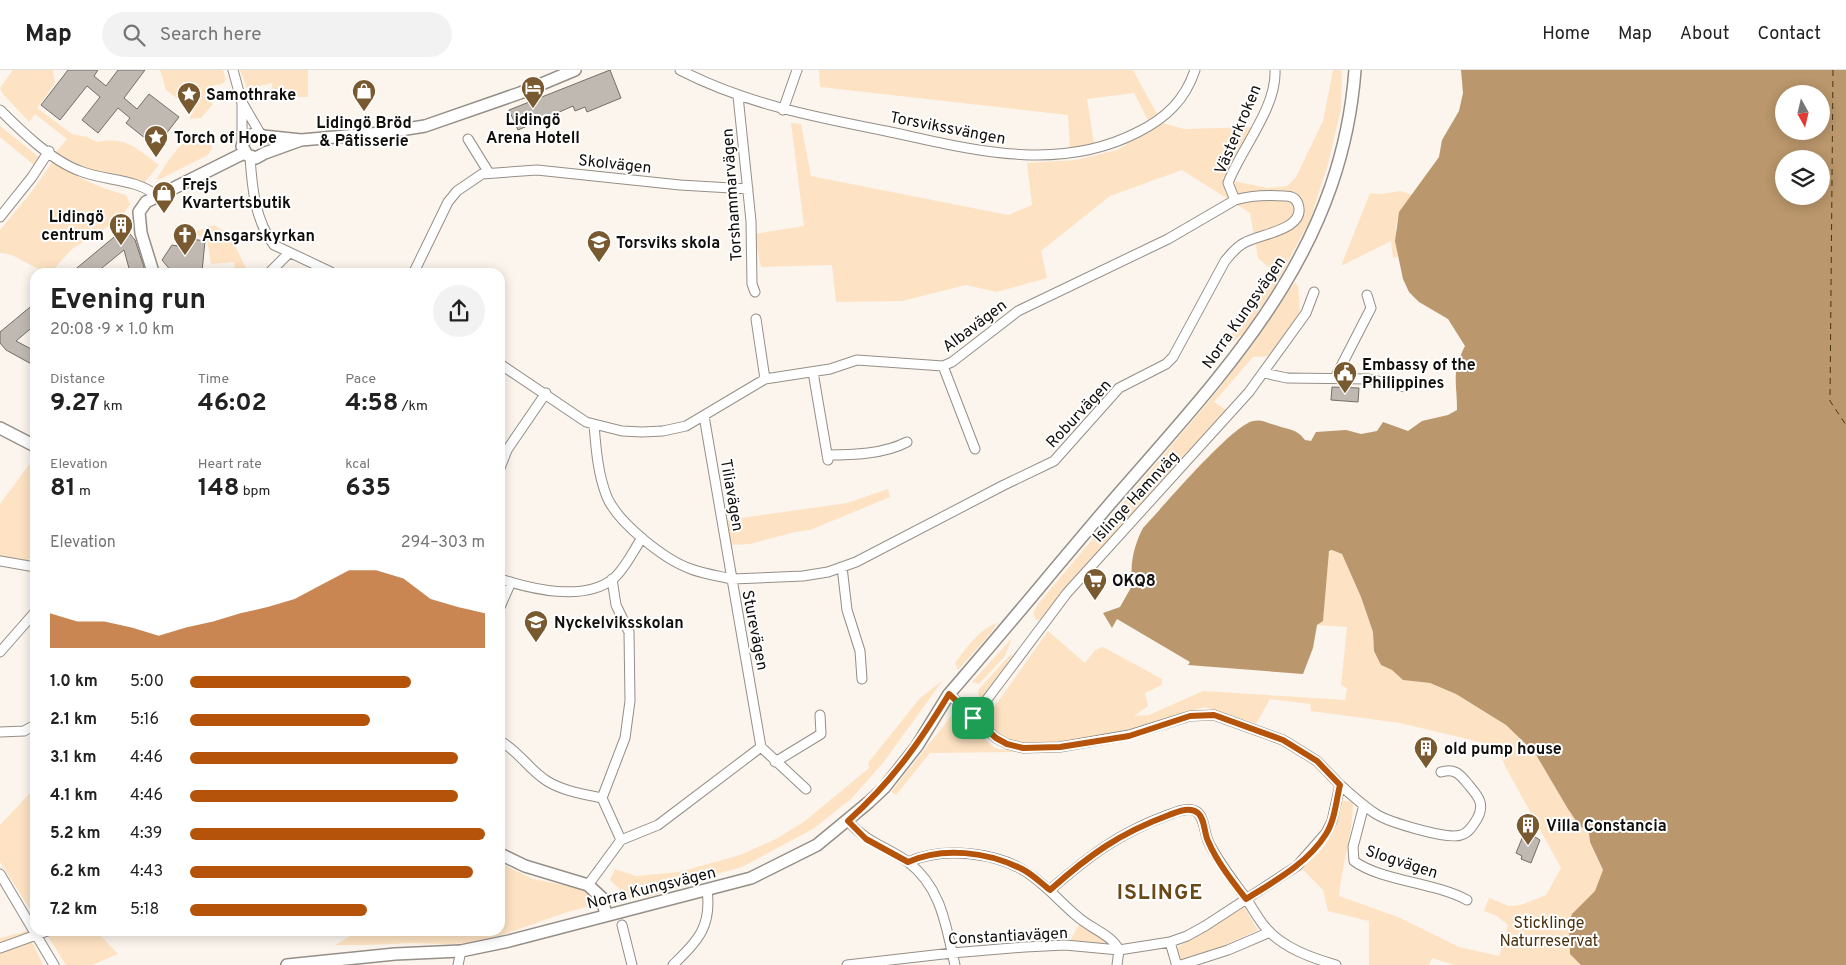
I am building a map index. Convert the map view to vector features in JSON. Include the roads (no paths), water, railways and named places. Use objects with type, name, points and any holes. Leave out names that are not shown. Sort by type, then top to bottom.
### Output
[{"type":"main road","points":[[152,268],[141,233],[139,212],[146,202],[245,151],[249,134],[301,140],[381,133],[425,126],[520,94],[576,70]]},
{"type":"main road","name":"Norra Kungsvägen","points":[[287,965],[462,951],[509,941],[751,878],[775,868],[817,845],[848,821],[884,788],[917,746],[949,694],[1216,381],[1262,320],[1307,247],[1324,208],[1342,157],[1353,100],[1355,70]]},
{"type":"main road","points":[[262,136],[267,145],[265,153]]},
{"type":"main road","points":[[245,151],[258,157],[301,140]]},
{"type":"main road","points":[[0,428],[30,443]]},
{"type":"main road","points":[[505,856],[531,868],[588,885],[602,898],[606,915]]},
{"type":"street","points":[[233,70],[242,103],[245,151],[261,224],[274,245],[322,268]]},
{"type":"street","name":"Torsvikssvängen","points":[[680,70],[738,96],[783,110],[981,151],[1022,155],[1070,154],[1096,150],[1155,123],[1178,103],[1186,92],[1195,70]]},
{"type":"street","points":[[783,110],[797,70]]},
{"type":"street","name":"Västerkroken","points":[[1235,200],[1228,183],[1233,170],[1258,126],[1273,85],[1275,70]]},
{"type":"street","name":"Torshammarvägen","points":[[738,96],[748,189],[752,284],[755,292]]},
{"type":"street","points":[[242,103],[262,136]]},
{"type":"street","points":[[0,110],[49,151],[75,169],[138,185],[156,196]]},
{"type":"street","points":[[468,139],[489,174]]},
{"type":"street","points":[[0,217],[32,177],[49,151]]},
{"type":"street","name":"Skolvägen","points":[[416,268],[448,202],[457,191],[482,174],[537,170],[680,185],[748,189]]},
{"type":"street","name":"Albavägen","points":[[594,425],[622,431],[664,431],[686,426],[765,379],[813,372],[857,360],[943,366],[952,362],[1018,311],[1168,239],[1235,200],[1244,197],[1288,196],[1295,199],[1298,205]]},
{"type":"street","name":"Roburvägen","points":[[732,579],[803,576],[842,568],[1054,461],[1119,388],[1166,364],[1173,357],[1225,261],[1234,250],[1253,239],[1291,225],[1297,218],[1298,205]]},
{"type":"street","points":[[274,268],[289,253]]},
{"type":"street","name":"Islinge Hamnväg","points":[[973,718],[1067,593],[1233,412],[1264,373],[1306,313],[1314,292]]},
{"type":"street","points":[[1334,378],[1371,308],[1367,295]]},
{"type":"street","points":[[756,319],[765,379]]},
{"type":"street","points":[[943,366],[975,449]]},
{"type":"street","points":[[505,367],[594,425]]},
{"type":"street","points":[[813,372],[828,457],[872,452],[897,447],[907,442]]},
{"type":"street","points":[[1264,373],[1287,378],[1370,379],[1405,387]]},
{"type":"street","points":[[505,455],[546,393]]},
{"type":"street","name":"Tiliavägen","points":[[704,416],[732,579]]},
{"type":"street","name":"Sturevägen","points":[[594,425],[596,448],[607,497],[614,510],[642,538],[690,569],[732,579],[761,747]]},
{"type":"street","points":[[505,580],[573,592],[586,591],[612,579],[642,538]]},
{"type":"street","points":[[0,562],[30,566]]},
{"type":"street","points":[[842,568],[847,610],[860,651],[862,679]]},
{"type":"street","points":[[612,579],[616,605],[629,632],[630,701],[625,738],[602,798],[621,840]]},
{"type":"street","points":[[505,596],[511,582]]},
{"type":"street","points":[[0,652],[30,618]]},
{"type":"street","points":[[949,694],[996,738],[1007,744],[1023,748],[1040,748],[1129,736],[1190,716],[1214,715],[1283,740],[1317,761],[1364,806],[1388,820],[1443,834],[1463,835],[1477,818],[1482,805],[1479,798],[1459,774],[1450,770],[1441,772]]},
{"type":"street","points":[[775,762],[822,734],[820,715]]},
{"type":"street","points":[[24,731],[30,728]]},
{"type":"street","points":[[0,732],[30,732]]},
{"type":"street","points":[[505,744],[513,748],[546,780],[565,790],[602,798]]},
{"type":"street","points":[[588,885],[621,840],[658,825],[761,747],[806,789]]},
{"type":"street","name":"Constantiavägen","points":[[848,965],[952,953],[1065,945],[1119,950],[1170,942],[1205,926],[1297,866],[1322,839],[1332,821],[1340,785]]},
{"type":"street","name":"Slogvägen","points":[[1364,806],[1353,847],[1354,861],[1375,870],[1446,890],[1466,900]]},
{"type":"street","points":[[1050,890],[1088,857],[1116,838],[1145,824],[1187,809],[1196,811],[1200,816],[1208,842],[1224,870],[1270,932],[1311,958],[1336,965]]},
{"type":"street","points":[[848,821],[866,839],[908,862],[931,885],[940,903],[954,965]]},
{"type":"street","points":[[908,862],[927,854],[955,852],[971,854],[1020,868],[1050,890],[1078,918],[1113,940],[1119,950],[1117,965]]},
{"type":"street","points":[[0,874],[30,924]]},
{"type":"street","points":[[673,965],[694,945],[708,918],[707,890]]},
{"type":"street","points":[[622,925],[632,965]]},
{"type":"street","points":[[1170,942],[1176,964],[1180,965],[1228,950],[1270,932]]},
{"type":"street","points":[[0,948],[31,936]]},
{"type":"street","points":[[37,936],[54,965]]},
{"type":"street","points":[[458,965],[462,951]]},
{"type":"place","name":"Lidingö Arena Hotell","points":[[533,109]]},
{"type":"place","name":"Lidingö Bröd & Pâtisserie","points":[[364,112]]},
{"type":"place","name":"Samothrake","points":[[189,115]]},
{"type":"place","name":"Torch of Hope","points":[[156,158]]},
{"type":"place","name":"Frejs Kvartertsbutik","points":[[164,214]]},
{"type":"place","name":"Lidingö centrum","points":[[121,246]]},
{"type":"place","name":"Ansgarskyrkan","points":[[185,256]]},
{"type":"place","name":"Torsviks skola","points":[[599,263]]},
{"type":"place","name":"Embassy of the Philippines","points":[[1345,394]]},
{"type":"place","name":"OKQ8","points":[[1095,601]]},
{"type":"place","name":"Nyckelviksskolan","points":[[536,643]]},
{"type":"place","name":"old pump house","points":[[1426,769]]},
{"type":"place","name":"Villa Constancia","points":[[1528,846]]},
{"type":"district","name":"ISLINGE","points":[[1160,892]]},
{"type":"park label","name":"Sticklinge Naturreservat","points":[[1549,931]]}]
